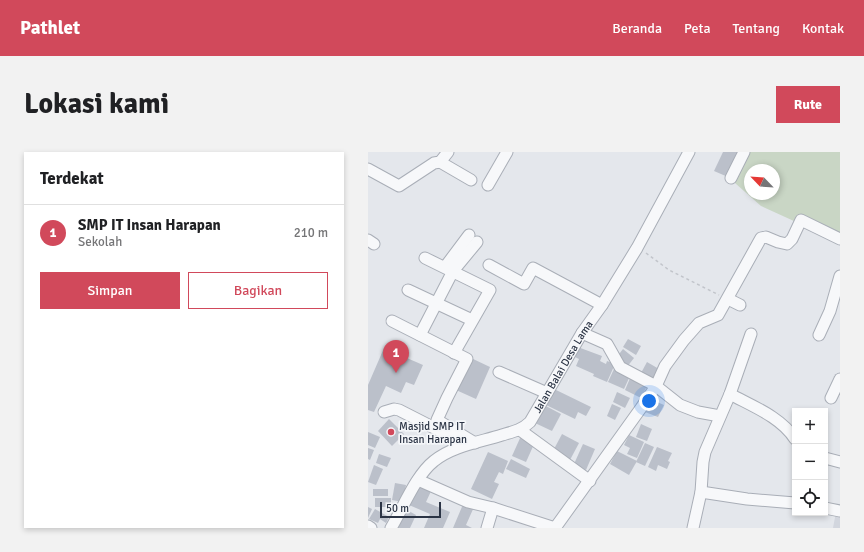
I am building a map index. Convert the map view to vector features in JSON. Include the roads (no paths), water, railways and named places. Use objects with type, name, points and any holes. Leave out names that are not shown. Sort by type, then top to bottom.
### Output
[{"type":"street","points":[[440,162],[448,152]]},
{"type":"street","points":[[488,185],[507,152]]},
{"type":"street","name":"Jalan Balai Desa Lama","points":[[520,430],[530,422],[582,333],[602,306],[637,248],[689,152]]},
{"type":"street","points":[[730,178],[744,152]]},
{"type":"street","points":[[368,169],[399,186],[434,163],[440,162],[472,180]]},
{"type":"street","points":[[418,480],[468,502],[493,508],[555,528],[642,408],[656,386],[665,366],[684,340],[698,323],[718,315],[760,240],[763,237],[766,237],[787,244],[792,239],[801,220],[840,239]]},
{"type":"street","points":[[420,335],[437,304],[449,269],[473,239]]},
{"type":"street","points":[[425,258],[490,290],[454,353]]},
{"type":"street","points":[[489,265],[524,284],[533,268],[602,306]]},
{"type":"street","points":[[819,335],[830,311],[840,276]]},
{"type":"street","points":[[408,290],[472,320]]},
{"type":"street","points":[[728,299],[740,305]]},
{"type":"street","points":[[392,321],[467,359],[437,420],[471,444]]},
{"type":"street","points":[[582,333],[607,344],[620,367],[656,386],[680,405],[698,412],[720,416]]},
{"type":"street","points":[[693,528],[702,492],[703,462],[707,447],[730,394],[751,334]]},
{"type":"street","points":[[499,372],[547,393]]},
{"type":"street","points":[[831,398],[840,379]]},
{"type":"street","points":[[730,394],[780,422],[792,434]]},
{"type":"street","points":[[384,412],[394,409],[399,410],[471,444]]},
{"type":"street","points":[[391,528],[418,480],[434,461],[447,453],[471,444],[520,430],[590,481]]},
{"type":"street","points":[[828,459],[840,462]]},
{"type":"street","points":[[702,492],[792,504]]},
{"type":"street","points":[[487,528],[493,508]]},
{"type":"street","points":[[828,509],[840,511]]},
{"type":"street","points":[[368,526],[372,528]]},
{"type":"place","name":"SMP IT Insan Harapan","points":[[396,373]]},
{"type":"place","name":"Masjid SMP IT Insan Harapan","points":[[391,432]]}]
